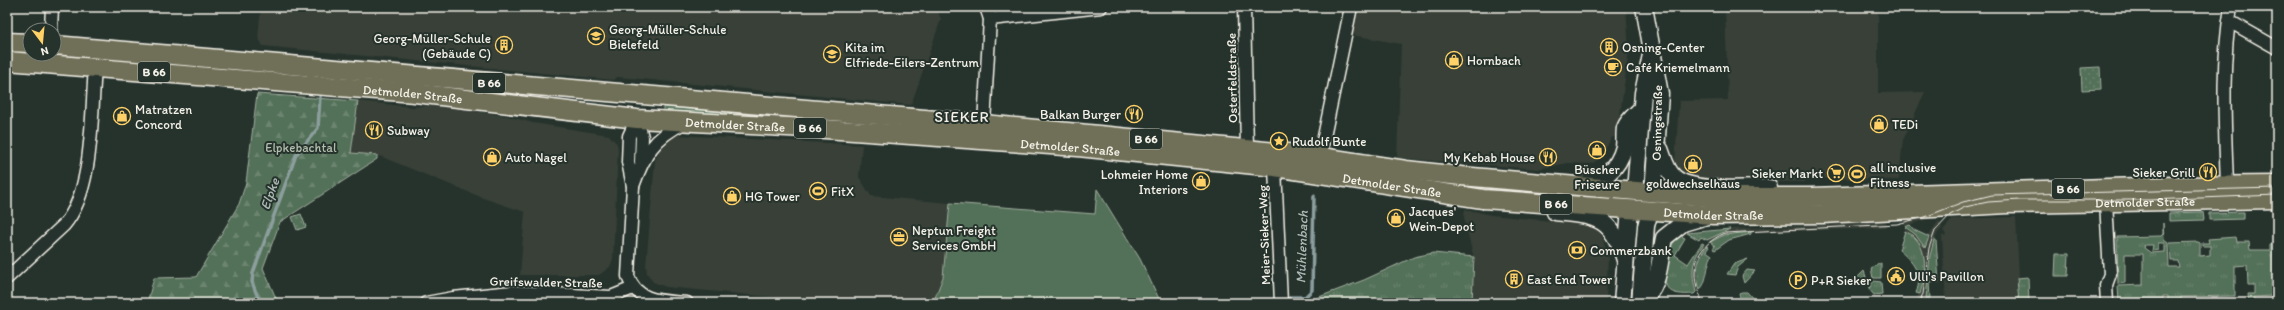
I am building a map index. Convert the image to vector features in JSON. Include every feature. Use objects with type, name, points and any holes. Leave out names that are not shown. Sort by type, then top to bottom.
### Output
[{"type":"main road","name":"Osningstraße","points":[[1644,7],[1660,94],[1658,143],[1653,192]]},
{"type":"main road","points":[[7,42],[22,43]]},
{"type":"main road","name":"Detmolder Straße","points":[[62,46],[97,48],[415,93],[637,119],[983,139],[1275,167],[1483,200],[1713,215],[1822,214],[1976,205],[2106,202],[2228,193],[2277,186]]},
{"type":"main road","points":[[95,68],[97,48]]},
{"type":"main road","name":"Osningstraße","points":[[1635,191],[1641,109],[1652,54]]},
{"type":"main road","name":"Detmolder Straße","points":[[7,61],[22,60]]},
{"type":"main road","name":"Detmolder Straße","points":[[62,62],[95,68],[275,73],[639,93],[1320,156],[1406,170],[1707,197],[2228,193],[2277,199]]},
{"type":"main road","points":[[637,119],[639,93]]},
{"type":"main road","points":[[1565,185],[1592,182],[1612,171],[1621,156],[1625,128],[1629,121],[1641,109]]},
{"type":"main road","points":[[1658,143],[1669,172],[1682,182],[1705,187],[1782,189],[1801,197]]},
{"type":"main road","points":[[1622,303],[1630,209],[1635,191]]},
{"type":"main road","points":[[1640,303],[1646,226],[1653,192]]},
{"type":"main road","points":[[1483,200],[1513,209],[1584,215],[1600,220],[1616,238],[1625,260]]},
{"type":"main road","name":"B 66","points":[[1640,303],[1647,298],[1656,283],[1664,238],[1683,223],[1713,215]]},
{"type":"street","points":[[51,22],[52,7]]},
{"type":"street","points":[[984,124],[988,13],[1101,7]]},
{"type":"street","name":"Osterfeldstraße","points":[[1244,7],[1247,149]]},
{"type":"street","points":[[1320,156],[1350,7]]},
{"type":"street","points":[[2228,11],[2277,48]]},
{"type":"street","points":[[2228,11],[2224,90],[2228,193]]},
{"type":"street","points":[[7,278],[64,225],[71,217],[80,198],[90,132],[95,68]]},
{"type":"street","points":[[633,186],[641,163],[642,137],[637,119]]},
{"type":"street","points":[[637,119],[629,136],[628,162],[633,186],[628,269],[633,288],[649,299],[687,303]]},
{"type":"street","points":[[641,163],[664,134],[687,121]]},
{"type":"street","name":"Meier-Sieker-Weg","points":[[1275,167],[1280,303]]},
{"type":"street","points":[[2106,202],[2110,274],[2106,285],[2106,303]]},
{"type":"street","name":"Greifswalder Straße","points":[[426,303],[453,298],[512,292],[611,297],[633,288]]},
{"type":"shaded area","points":[[261,7],[936,7],[941,19],[911,105],[630,78],[617,77],[614,80],[263,46],[258,37]]},
{"type":"shaded area","points":[[1356,7],[1626,7],[1629,50],[1617,136],[1611,138],[1602,157],[1591,164],[1568,163],[1538,169],[1397,158],[1401,44],[1352,35]]},
{"type":"shaded area","points":[[1725,7],[1878,7],[1878,93],[1925,92],[1903,140],[1899,180],[1804,178],[1805,182],[1730,181],[1686,176],[1679,171],[1675,164],[1679,101],[1728,100]]},
{"type":"shaded area","points":[[358,101],[412,107],[434,105],[507,116],[533,123],[609,135],[617,144],[618,150],[613,259],[610,267],[599,275],[520,275],[525,212],[483,198],[377,155],[351,153]]},
{"type":"shaded area","points":[[676,135],[862,145],[859,177],[871,196],[950,203],[943,277],[933,303],[837,303],[666,287],[653,282],[647,273],[646,266],[655,161],[662,145]]},
{"type":"shaded area","points":[[1465,209],[1491,215],[1583,224],[1597,229],[1602,236],[1608,256],[1606,303],[1472,303],[1475,263],[1464,218]]},
{"type":"shaded area","points":[[1921,216],[1939,216],[1905,226],[1904,219]]},
{"type":"shaded area","points":[[2016,217],[2019,277],[2028,277],[2029,303],[1946,303],[1942,236],[1946,235],[1943,230],[1953,219]]},
{"type":"shaded area","points":[[1939,220],[1942,228],[1937,234],[1930,256],[1926,303],[1915,303],[1923,283],[1925,258],[1909,232],[1905,231],[1905,227],[1915,234],[1925,247],[1931,232]]},
{"type":"shaded area","points":[[1886,221],[1886,228],[1736,233],[1719,237],[1710,242],[1707,240],[1730,229]]},
{"type":"shaded area","points":[[1704,244],[1707,246],[1698,260],[1696,272],[1700,290],[1696,292],[1693,278],[1693,264]]},
{"type":"green space","points":[[2100,67],[2101,89],[2082,90],[2081,68]]},
{"type":"green space","name":"Elpkebachtal","points":[[257,94],[358,101],[351,153],[377,155],[377,159],[280,222],[263,268],[278,303],[147,303],[154,278],[196,277],[239,204],[246,183]]},
{"type":"green space","points":[[663,107],[772,116],[811,114],[815,122],[663,114]]},
{"type":"green space","points":[[1352,169],[1521,190],[1476,190]]},
{"type":"green space","points":[[1097,189],[1140,259],[1161,303],[933,303],[943,277],[950,203],[1095,214]]},
{"type":"green space","points":[[2203,212],[2204,220],[2169,221],[2169,213]]},
{"type":"green space","points":[[2244,212],[2244,219],[2209,220],[2209,213]]},
{"type":"green space","points":[[301,214],[306,227],[297,230],[292,217]]},
{"type":"green space","points":[[2163,223],[2164,240],[2168,243],[2169,267],[2179,267],[2178,261],[2171,261],[2170,243],[2198,242],[2200,243],[2200,256],[2210,255],[2210,246],[2202,246],[2202,243],[2209,243],[2208,239],[2236,237],[2237,242],[2249,242],[2250,250],[2270,250],[2270,244],[2277,244],[2277,299],[2273,299],[2273,296],[2253,297],[2253,303],[2249,303],[2248,294],[2254,294],[2254,285],[2248,285],[2247,265],[2235,266],[2235,296],[2181,297],[2181,302],[2168,302],[2168,296],[2163,296],[2163,299],[2144,299],[2143,303],[2119,303],[2118,286],[2143,285],[2143,254],[2125,254],[2125,283],[2118,284],[2117,237],[2161,236],[2163,234]],"holes":[[[2158,243],[2164,243],[2164,252],[2151,253],[2144,248],[2145,245],[2153,245],[2152,251],[2158,250]]]},
{"type":"green space","points":[[1910,225],[1914,230],[1929,237],[1925,248],[1915,234],[1905,227]]},
{"type":"green space","points":[[1730,229],[1707,240],[1701,237],[1699,240],[1687,233]]},
{"type":"green space","points":[[1905,231],[1913,236],[1919,243],[1922,250],[1924,259],[1924,277],[1920,294],[1916,293],[1919,280],[1918,274],[1912,263],[1899,250]]},
{"type":"green space","points":[[1751,232],[1751,234],[1729,240],[1715,250],[1713,249],[1715,246],[1710,242],[1724,235]]},
{"type":"green space","points":[[1681,236],[1685,238],[1675,255],[1688,264],[1702,243],[1704,244],[1694,261],[1693,279],[1696,292],[1694,294],[1678,294],[1669,289],[1666,285],[1665,273],[1669,252],[1674,242]]},
{"type":"green space","points":[[1934,240],[1936,240],[1939,282],[1929,282],[1930,298],[1926,298],[1930,256]]},
{"type":"green space","points":[[1707,246],[1709,247],[1706,251],[1712,255],[1703,286],[1700,290],[1697,272],[1701,256]]},
{"type":"green space","points":[[1433,253],[1474,257],[1472,303],[1303,303],[1364,280],[1414,257]]},
{"type":"green space","points":[[2056,254],[2069,254],[2068,276],[2055,276]]},
{"type":"green space","points":[[1748,259],[1738,267],[1735,275],[1727,274],[1734,264]]},
{"type":"green space","points":[[1881,263],[1881,278],[1873,278],[1871,268]]},
{"type":"green space","points":[[1747,270],[1755,271],[1744,283],[1742,276]]},
{"type":"green space","points":[[1864,271],[1866,277],[1863,282],[1851,284]]},
{"type":"green space","points":[[2028,277],[2029,303],[2019,303],[2017,278]]},
{"type":"green space","points":[[1873,281],[1881,282],[1882,294],[1874,295],[1869,289]]},
{"type":"green space","points":[[1747,292],[1755,301],[1741,301],[1739,293]]},
{"type":"waterway","name":"Elpke","points":[[260,303],[252,282],[253,273],[296,155],[318,128],[320,97]]},
{"type":"waterway","name":"Mühlenbach","points":[[1285,302],[1291,297],[1305,297],[1312,290],[1314,196]]},
{"type":"tram line","points":[[1703,303],[1698,292],[1696,281],[1696,262],[1700,253],[1706,246],[1714,239],[1725,233],[1897,224],[1925,217],[1963,202],[1992,195],[2277,188]]},
{"type":"tram line","points":[[1918,303],[1923,294],[1929,248],[1935,231],[1950,215],[1965,207],[1988,202],[2020,200],[2148,200],[2277,195]]},
{"type":"place","name":"Georg-Müller-Schule Bielefeld","points":[[596,36]]},
{"type":"place","name":"Georg-Müller-Schule (Gebäude C)","points":[[504,45]]},
{"type":"place","name":"Osning-Center","points":[[1609,47]]},
{"type":"place","name":"Kita im Elfriede-Eilers-Zentrum","points":[[832,54]]},
{"type":"place","name":"Hornbach","points":[[1454,60]]},
{"type":"place","name":"Café Kriemelmann","points":[[1613,67]]},
{"type":"place","name":"Balkan Burger","points":[[1134,114]]},
{"type":"place","name":"Matratzen Concord","points":[[122,116]]},
{"type":"place","name":"TEDi","points":[[1879,124]]},
{"type":"place","name":"Subway","points":[[374,130]]},
{"type":"place","name":"Rudolf Bunte","points":[[1279,141]]},
{"type":"place","name":"Büscher Friseure","points":[[1597,150]]},
{"type":"place","name":"Auto Nagel","points":[[492,157]]},
{"type":"place","name":"My Kebab House","points":[[1548,157]]},
{"type":"place","name":"goldwechselhaus","points":[[1693,164]]},
{"type":"place","name":"Sieker Grill","points":[[2208,172]]},
{"type":"place","name":"Sieker Markt","points":[[1836,173]]},
{"type":"place","name":"all inclusive Fitness","points":[[1857,174]]},
{"type":"place","name":"Lohmeier Home Interiors","points":[[1201,181]]},
{"type":"place","name":"FitX","points":[[818,191]]},
{"type":"place","name":"HG Tower","points":[[732,196]]},
{"type":"place","name":"Jacques' Wein-Depot","points":[[1396,218]]},
{"type":"place","name":"Neptun Freight Services GmbH","points":[[899,237]]},
{"type":"place","name":"Commerzbank","points":[[1577,250]]},
{"type":"place","name":"Ulli's Pavillon","points":[[1896,276]]},
{"type":"place","name":"East End Tower","points":[[1514,279]]},
{"type":"place","name":"P+R Sieker","points":[[1798,280]]},
{"type":"district","name":"SIEKER","points":[[962,117]]}]
